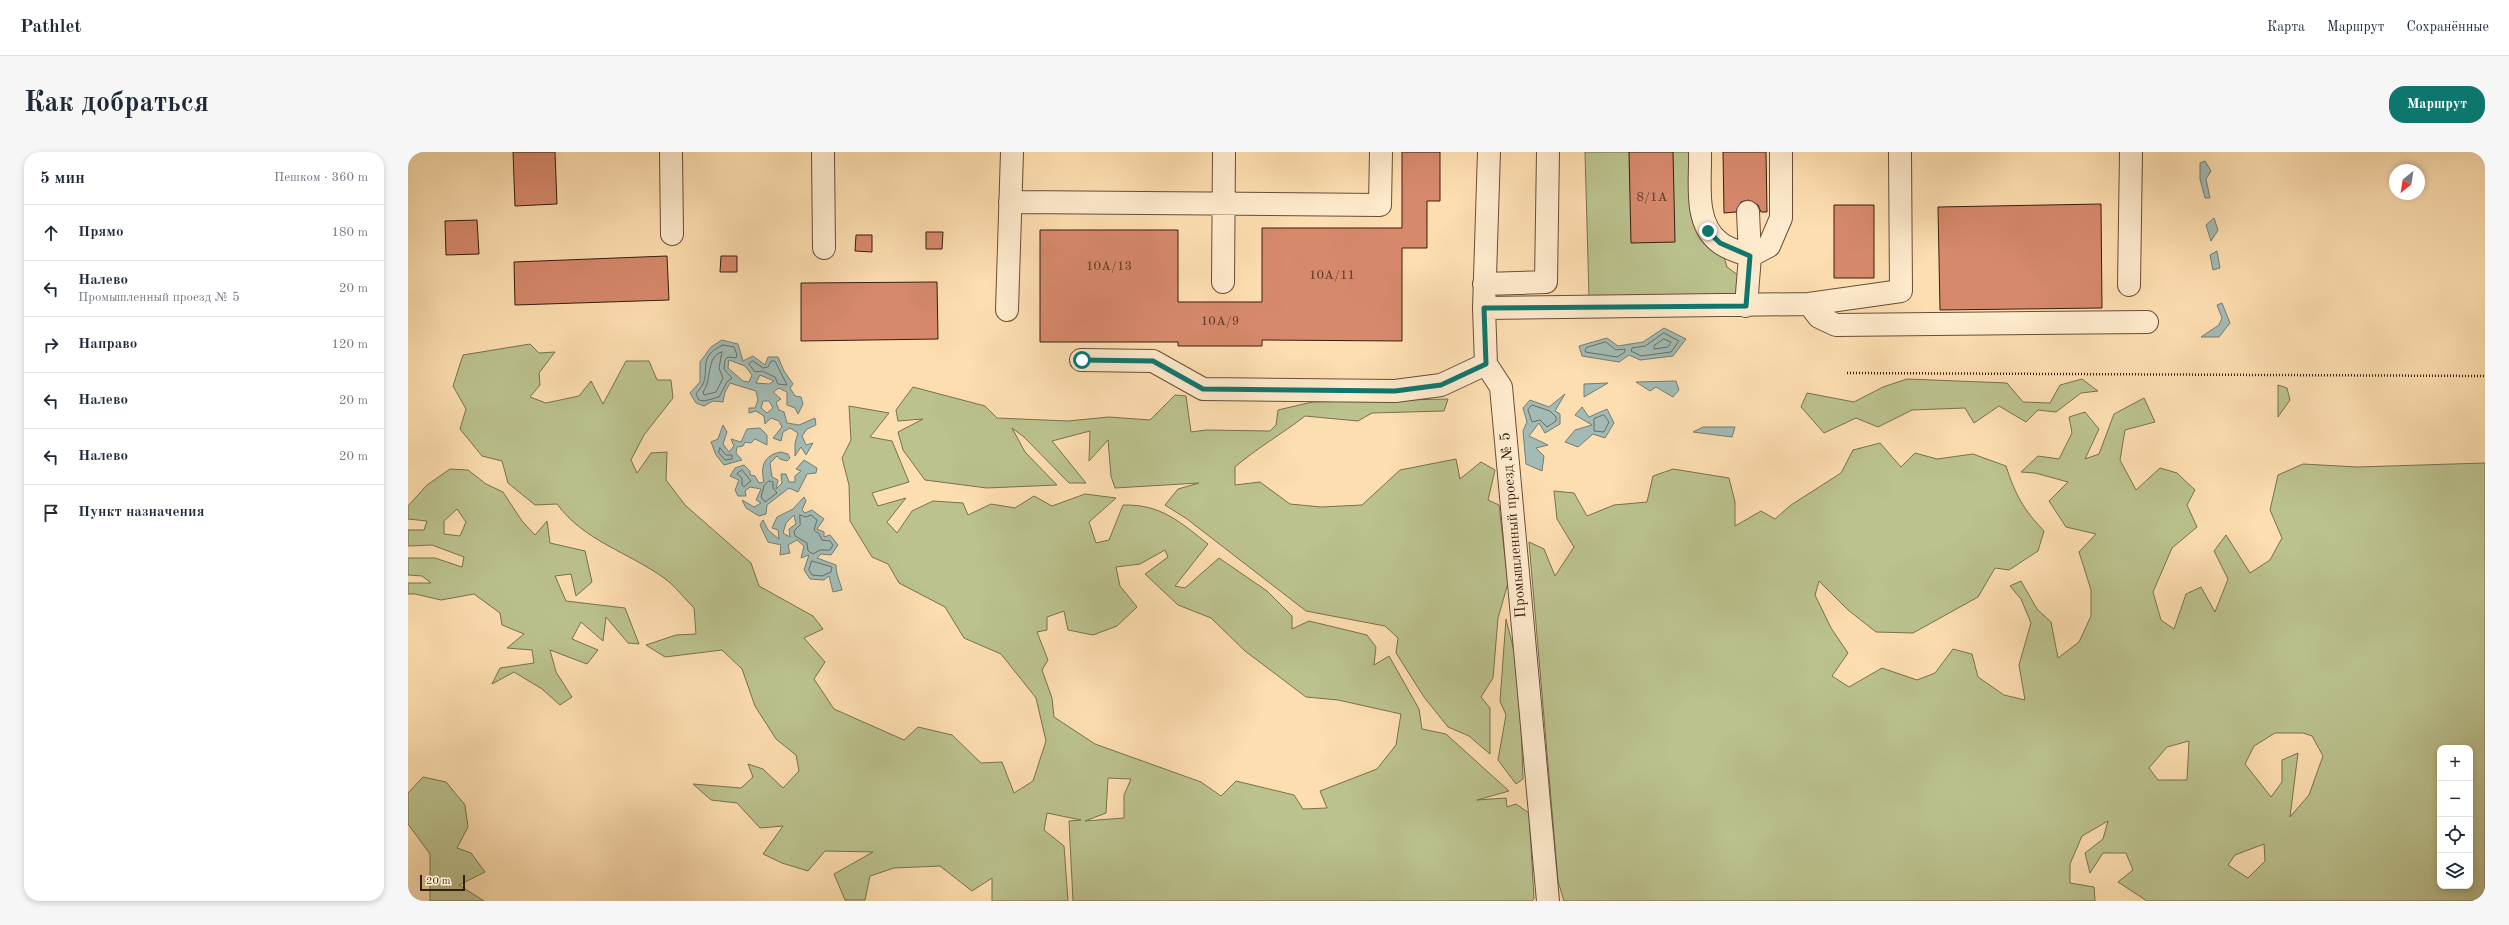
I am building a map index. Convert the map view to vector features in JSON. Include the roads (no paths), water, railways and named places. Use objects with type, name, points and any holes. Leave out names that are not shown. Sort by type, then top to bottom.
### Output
[{"type":"street","points":[[671,152],[672,234]]},
{"type":"street","points":[[823,152],[824,248]]},
{"type":"street","points":[[1007,310],[1012,152]]},
{"type":"street","points":[[1223,282],[1224,152]]},
{"type":"street","points":[[1010,202],[1380,205],[1381,152]]},
{"type":"street","points":[[1082,360],[1153,361],[1203,389],[1227,390],[1395,391],[1441,385],[1486,364],[1484,284],[1489,152]]},
{"type":"street","points":[[1484,284],[1546,282],[1548,152]]},
{"type":"street","points":[[1700,152],[1701,212],[1708,231],[1720,243],[1750,256]]},
{"type":"street","points":[[1750,256],[1769,246],[1781,218],[1781,152]]},
{"type":"street","points":[[1484,308],[1746,306],[1808,304],[1901,291],[1900,152]]},
{"type":"street","points":[[2129,285],[2131,152]]},
{"type":"street","points":[[1746,306],[1750,256],[1748,212]]},
{"type":"street","points":[[1808,304],[1818,317],[1836,325],[2147,322]]},
{"type":"street","name":"Промышленный проезд № 5","points":[[1486,364],[1501,387],[1548,901]]},
{"type":"water","points":[[2205,161],[2211,171],[2206,179],[2210,198],[2205,198],[2200,179],[2200,163]]},
{"type":"water","points":[[2214,218],[2218,230],[2211,241],[2206,225]]},
{"type":"water","points":[[2217,251],[2220,268],[2213,270],[2210,255]]},
{"type":"water","points":[[2222,303],[2230,323],[2219,337],[2201,337],[2219,325],[2222,318],[2217,305]]},
{"type":"water","points":[[1664,328],[1686,339],[1673,356],[1640,360],[1629,355],[1619,362],[1582,356],[1579,346],[1607,338],[1618,346],[1643,342]]},
{"type":"water","points":[[722,340],[738,344],[743,361],[753,356],[765,365],[768,357],[778,357],[784,371],[793,384],[790,388],[795,396],[801,397],[803,404],[798,414],[795,408],[787,405],[787,392],[779,388],[773,392],[781,399],[776,402],[779,410],[784,412],[787,423],[799,425],[815,418],[816,425],[807,429],[802,436],[806,445],[813,443],[806,455],[801,447],[795,456],[795,443],[798,433],[790,428],[783,432],[781,441],[773,438],[782,427],[779,421],[771,418],[765,424],[764,416],[756,411],[749,413],[749,408],[755,408],[758,400],[756,391],[730,383],[725,392],[723,402],[713,401],[704,406],[696,403],[690,393],[700,382],[700,362],[711,347]],"holes":[[[729,360],[745,366],[752,375],[749,382],[743,381],[728,368]],[[760,375],[774,381],[769,384],[756,383]],[[763,401],[769,401],[773,408],[767,413],[761,408]]]},
{"type":"water","points":[[1676,381],[1679,390],[1673,397],[1656,387],[1650,391],[1636,382]]},
{"type":"water","points":[[1608,383],[1584,397],[1584,384]]},
{"type":"water","points":[[1565,394],[1555,411],[1560,414],[1560,424],[1545,433],[1539,423],[1529,436],[1548,445],[1536,448],[1544,456],[1542,471],[1526,464],[1523,431],[1527,422],[1523,408],[1530,400],[1549,407]]},
{"type":"water","points":[[1582,407],[1589,417],[1607,409],[1614,423],[1605,438],[1593,434],[1578,447],[1565,442],[1575,430],[1592,425],[1575,415]]},
{"type":"water","points":[[723,425],[727,432],[723,444],[729,452],[734,446],[731,439],[741,442],[747,429],[760,428],[767,435],[767,445],[755,439],[751,443],[745,442],[743,446],[737,447],[736,453],[742,460],[724,465],[716,455],[711,442],[718,439]]},
{"type":"water","points":[[1703,427],[1735,427],[1732,437],[1693,432]]},
{"type":"water","points":[[781,452],[788,454],[790,458],[787,461],[780,459],[777,456],[770,463],[772,477],[778,480],[776,489],[782,483],[781,474],[786,474],[789,482],[795,482],[795,476],[801,471],[796,469],[804,460],[817,468],[816,473],[807,474],[798,492],[789,488],[767,505],[766,514],[759,516],[746,508],[742,500],[754,507],[761,503],[756,500],[761,489],[750,487],[745,491],[746,496],[738,496],[735,490],[739,480],[730,476],[735,468],[744,465],[750,471],[750,475],[755,476],[759,483],[764,482],[763,466],[765,462],[775,453]]},
{"type":"water","points":[[804,497],[806,501],[802,510],[805,513],[812,510],[824,519],[817,529],[824,532],[824,537],[830,535],[838,545],[831,555],[821,554],[817,558],[836,565],[837,575],[842,590],[833,592],[829,576],[824,580],[810,579],[804,570],[809,555],[801,558],[804,546],[797,540],[788,545],[790,553],[780,555],[781,545],[768,542],[760,525],[763,520],[768,530],[779,539],[778,530],[772,528],[777,517],[793,509]],"holes":[[[794,515],[796,524],[789,529],[790,537],[783,533],[786,523]]]}]
